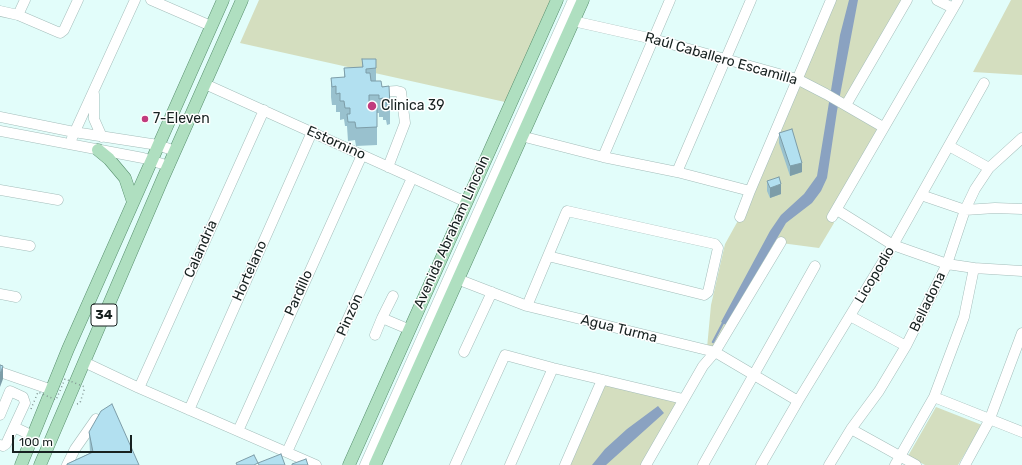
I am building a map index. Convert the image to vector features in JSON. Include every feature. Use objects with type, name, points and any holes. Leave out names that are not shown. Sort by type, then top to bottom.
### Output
[{"type":"main road","name":"34","points":[[21,465],[68,349],[223,0]]},
{"type":"main road","name":"34","points":[[40,465],[175,151],[242,0]]},
{"type":"main road","name":"Avenida Abraham Lincoln","points":[[349,465],[408,330],[446,275],[466,202],[557,0]]},
{"type":"main road","points":[[375,465],[446,275],[521,136],[583,0]]},
{"type":"main road","points":[[98,150],[109,159],[125,178],[133,202]]},
{"type":"street","points":[[18,15],[25,0]]},
{"type":"street","points":[[0,12],[18,15],[60,33],[64,30],[78,0]]},
{"type":"street","points":[[70,145],[74,132],[135,0]]},
{"type":"street","points":[[151,0],[211,26]]},
{"type":"street","points":[[365,465],[566,0]]},
{"type":"street","points":[[358,465],[573,0]]},
{"type":"street","points":[[603,157],[670,0]]},
{"type":"street","points":[[677,172],[751,0]]},
{"type":"street","points":[[740,217],[831,0]]},
{"type":"street","points":[[843,103],[907,0]]},
{"type":"street","points":[[937,0],[956,4],[834,213],[893,245],[947,264],[974,268],[1022,271]]},
{"type":"street","name":"Raúl Caballero Escamilla","points":[[573,21],[653,39],[726,58],[797,79],[843,103],[883,127]]},
{"type":"street","name":"Licopodio","points":[[761,465],[798,400],[893,245],[984,83]]},
{"type":"street","name":"Estornino","points":[[205,84],[466,202]]},
{"type":"street","points":[[94,91],[94,119],[102,137]]},
{"type":"street","points":[[382,92],[401,92],[405,123],[388,167]]},
{"type":"street","name":"Calandria","points":[[139,388],[264,110]]},
{"type":"street","points":[[0,117],[102,137],[158,145],[175,151]]},
{"type":"street","points":[[0,131],[151,160],[169,166]]},
{"type":"street","name":"Hortelano","points":[[190,410],[312,132]]},
{"type":"street","points":[[521,136],[603,157],[677,172],[750,191]]},
{"type":"street","name":"Belladona","points":[[829,465],[851,428],[879,391],[906,346],[947,264],[965,210],[975,189],[989,168],[1022,138]]},
{"type":"street","points":[[949,146],[989,168]]},
{"type":"street","name":"Pardillo","points":[[238,431],[362,155]]},
{"type":"street","name":"Pinzón","points":[[287,452],[412,178]]},
{"type":"street","points":[[0,190],[58,200]]},
{"type":"street","points":[[921,195],[965,210],[995,208],[1022,209]]},
{"type":"street","points":[[527,306],[548,256],[567,211],[718,245],[707,294],[704,295],[548,256]]},
{"type":"street","points":[[0,241],[30,246]]},
{"type":"street","points":[[646,465],[683,399],[703,366],[715,352],[781,242]]},
{"type":"street","points":[[703,465],[815,266]]},
{"type":"street","points":[[895,465],[934,397],[964,317],[974,268]]},
{"type":"street","name":"Agua Turma","points":[[446,275],[527,306],[715,352],[754,376],[798,400]]},
{"type":"street","points":[[464,352],[492,292]]},
{"type":"street","points":[[0,294],[16,297]]},
{"type":"street","points":[[375,335],[393,296]]},
{"type":"street","points":[[850,316],[906,346]]},
{"type":"street","points":[[382,318],[408,330]]},
{"type":"street","points":[[965,465],[989,421],[1022,333]]},
{"type":"street","points":[[455,465],[505,355],[683,399]]},
{"type":"street","points":[[84,362],[139,388],[316,465]]},
{"type":"street","points":[[510,465],[553,368]]},
{"type":"street","points":[[0,372],[52,390]]},
{"type":"street","points":[[0,415],[16,377]]},
{"type":"street","points":[[566,465],[602,380]]},
{"type":"street","points":[[0,445],[3,446],[6,444],[25,403],[23,397],[10,391]]},
{"type":"street","points":[[934,397],[989,421],[1022,432]]},
{"type":"street","points":[[67,465],[75,449],[96,419]]},
{"type":"street","points":[[14,428],[33,436]]},
{"type":"street","points":[[851,428],[916,465]]},
{"type":"path","points":[[31,409],[38,392],[56,400],[65,379],[85,387]]},
{"type":"green space","points":[[259,0],[551,0],[505,102],[240,43]]},
{"type":"green space","points":[[831,0],[907,0],[846,105],[883,127],[832,217],[834,223],[819,248],[781,243],[715,352],[707,348],[711,305],[725,244],[740,217]]},
{"type":"green space","points":[[1011,0],[1022,0],[1022,75],[973,72]]},
{"type":"green space","points":[[602,380],[683,399],[646,465],[565,465]]},
{"type":"green space","points":[[936,407],[982,425],[958,465],[925,465],[908,456]]},
{"type":"water","points":[[849,0],[858,0],[837,111],[827,178],[821,191],[812,203],[786,223],[726,325],[721,322],[770,231],[781,215],[804,194],[817,176],[840,35]]},
{"type":"water","points":[[658,406],[664,413],[606,465],[592,465],[605,449],[627,429]]},
{"type":"building","points":[[362,59],[376,59],[376,68],[366,69],[366,73],[370,73],[371,81],[381,81],[382,87],[389,86],[390,106],[387,106],[386,101],[383,102],[383,98],[379,99],[379,95],[369,95],[369,105],[377,105],[377,127],[356,128],[355,122],[348,122],[347,114],[350,114],[350,108],[345,108],[344,101],[340,101],[340,93],[336,94],[336,86],[332,87],[331,78],[345,77],[344,68],[363,67]]},
{"type":"building","points":[[792,129],[802,163],[790,166],[779,133]]},
{"type":"building","points":[[779,177],[781,184],[770,188],[767,181]]},
{"type":"building","points":[[0,365],[3,366],[0,374]]},
{"type":"building","points":[[112,404],[139,465],[67,465],[93,452],[89,432],[101,411]]},
{"type":"building","points":[[281,454],[285,465],[259,465],[258,463]]},
{"type":"building","points":[[254,455],[258,463],[254,465],[237,465],[236,463]]},
{"type":"building","points":[[306,459],[308,465],[292,465],[292,464]]},
{"type":"waterway","points":[[713,342],[724,321]]},
{"type":"place","name":"Clinica 39","points":[[372,106]]},
{"type":"place","name":"7-Eleven","points":[[145,119]]}]
